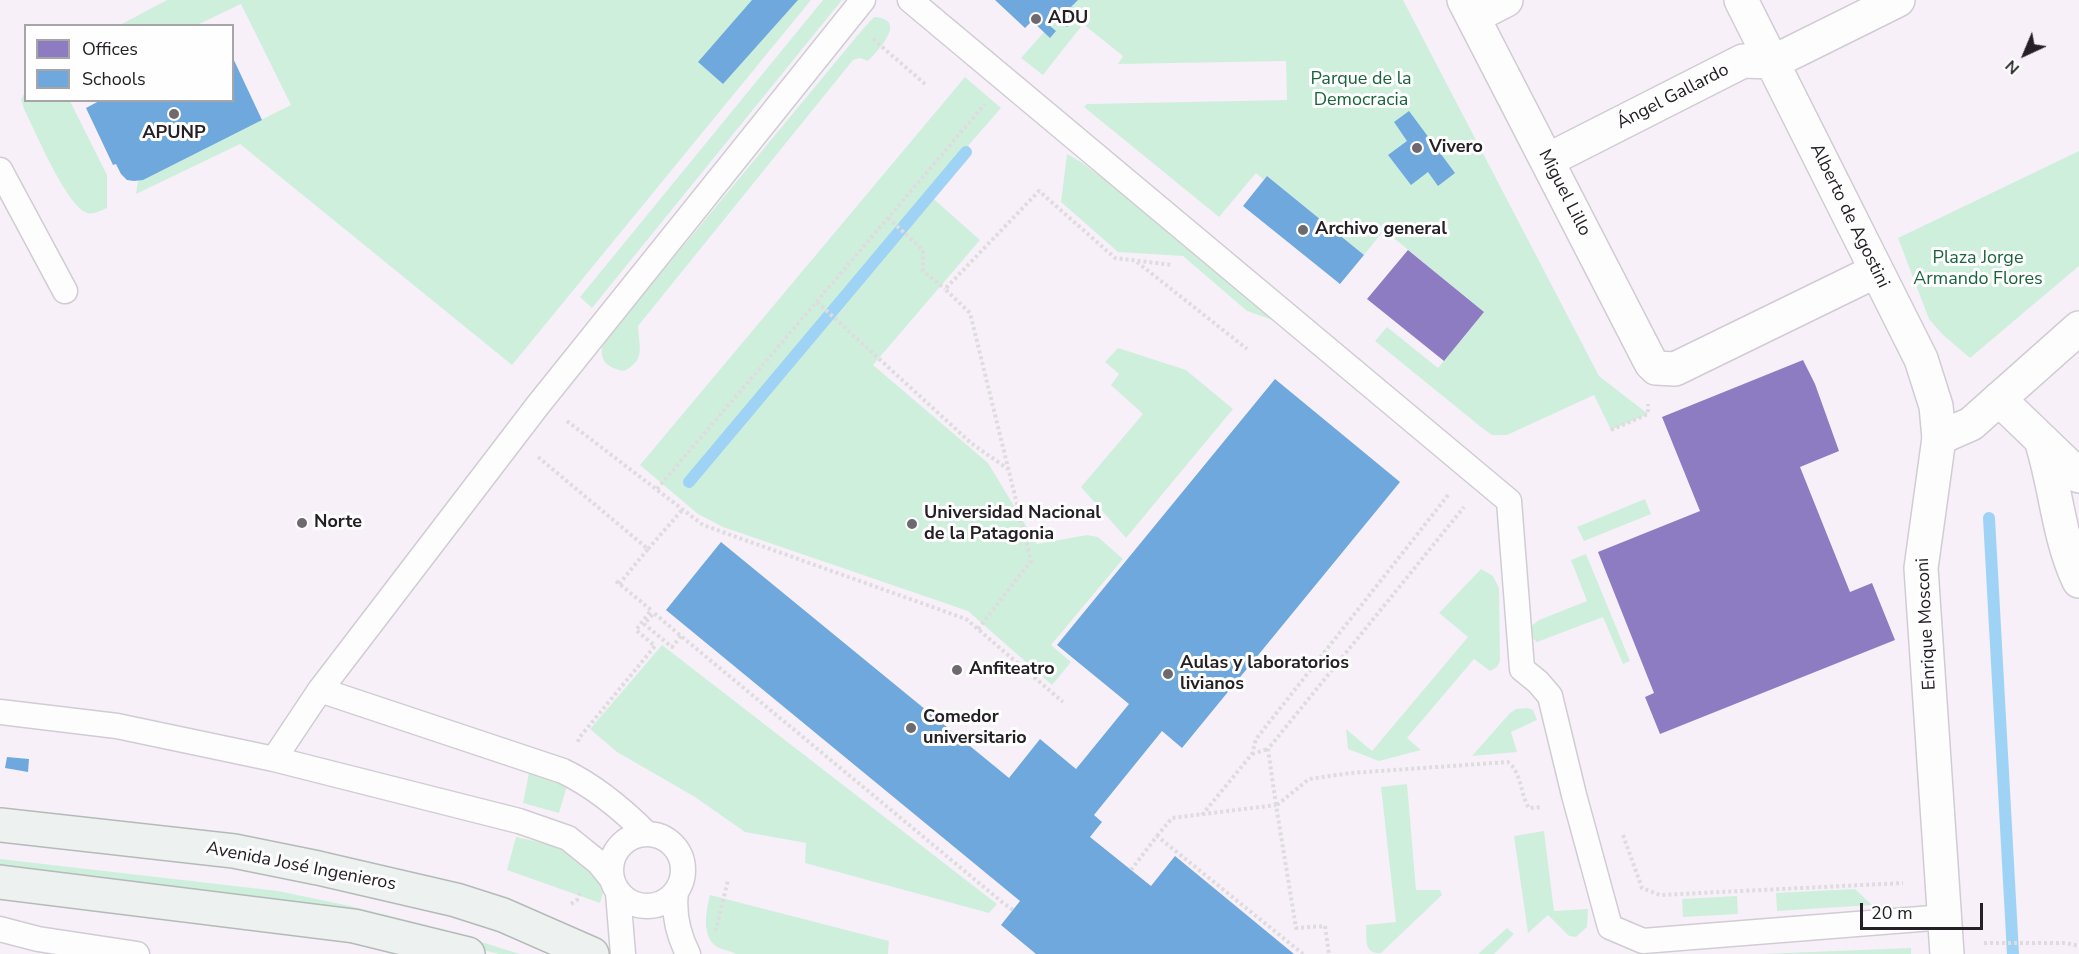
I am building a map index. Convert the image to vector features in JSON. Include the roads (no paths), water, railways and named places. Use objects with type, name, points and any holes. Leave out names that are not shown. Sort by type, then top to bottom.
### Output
[{"type":"main road","name":"Avenida José Ingenieros","points":[[0,825],[234,851],[318,868],[456,900],[503,915],[592,954]]},
{"type":"main road","points":[[0,882],[354,926],[468,954]]},
{"type":"street","points":[[1469,9],[1506,0]]},
{"type":"street","name":"Alberto de Agostini","points":[[1741,0],[1922,359],[1936,406],[1939,438]]},
{"type":"street","name":"Ángel Gallardo","points":[[1548,160],[1743,61],[1773,62],[1898,0]]},
{"type":"street","name":"Miguel Lillo","points":[[1469,9],[1651,363],[1656,368],[1675,369],[1876,271]]},
{"type":"street","points":[[1939,438],[1971,424],[2079,328]]},
{"type":"street","points":[[1999,399],[2079,476]]},
{"type":"street","name":"Enrique Mosconi","points":[[1939,438],[1921,568],[1947,954]]},
{"type":"street","points":[[2041,440],[2047,456],[2061,525],[2079,581]]},
{"type":"lane","points":[[274,759],[320,690],[549,391],[863,0]]},
{"type":"lane","points":[[910,0],[1509,501],[1522,669],[1550,696],[1610,927],[1643,940],[1945,917]]},
{"type":"lane","points":[[0,170],[65,291]]},
{"type":"lane","points":[[320,690],[563,771],[584,781],[601,793],[646,833],[662,837],[675,846],[682,861],[682,877],[676,892],[674,911],[688,954]]},
{"type":"lane","points":[[0,712],[117,726],[274,759],[546,829],[568,838],[599,862],[615,886],[632,903],[647,907],[663,902],[676,892]]},
{"type":"lane","points":[[623,954],[611,862],[617,847],[630,837],[646,833]]},
{"type":"lane","points":[[0,929],[38,939],[137,954]]},
{"type":"waterway","points":[[689,482],[966,152]]},
{"type":"waterway","points":[[1989,518],[2013,954]]},
{"type":"place","name":"ADU","points":[[1036,19]]},
{"type":"place","name":"APUNP","points":[[174,114]]},
{"type":"place","name":"Vivero","points":[[1417,148]]},
{"type":"place","name":"Archivo general","points":[[1303,230]]},
{"type":"place","name":"Norte","points":[[302,523]]},
{"type":"place","name":"Universidad Nacional de la Patagonia","points":[[912,524]]},
{"type":"place","name":"Anfiteatro","points":[[957,670]]},
{"type":"place","name":"Aulas y laboratorios livianos","points":[[1168,674]]},
{"type":"place","name":"Comedor universitario","points":[[911,728]]},
{"type":"park label","name":"Parque de la Democracia","points":[[1361,90]]},
{"type":"park label","name":"Plaza Jorge Armando Flores","points":[[1978,269]]}]
